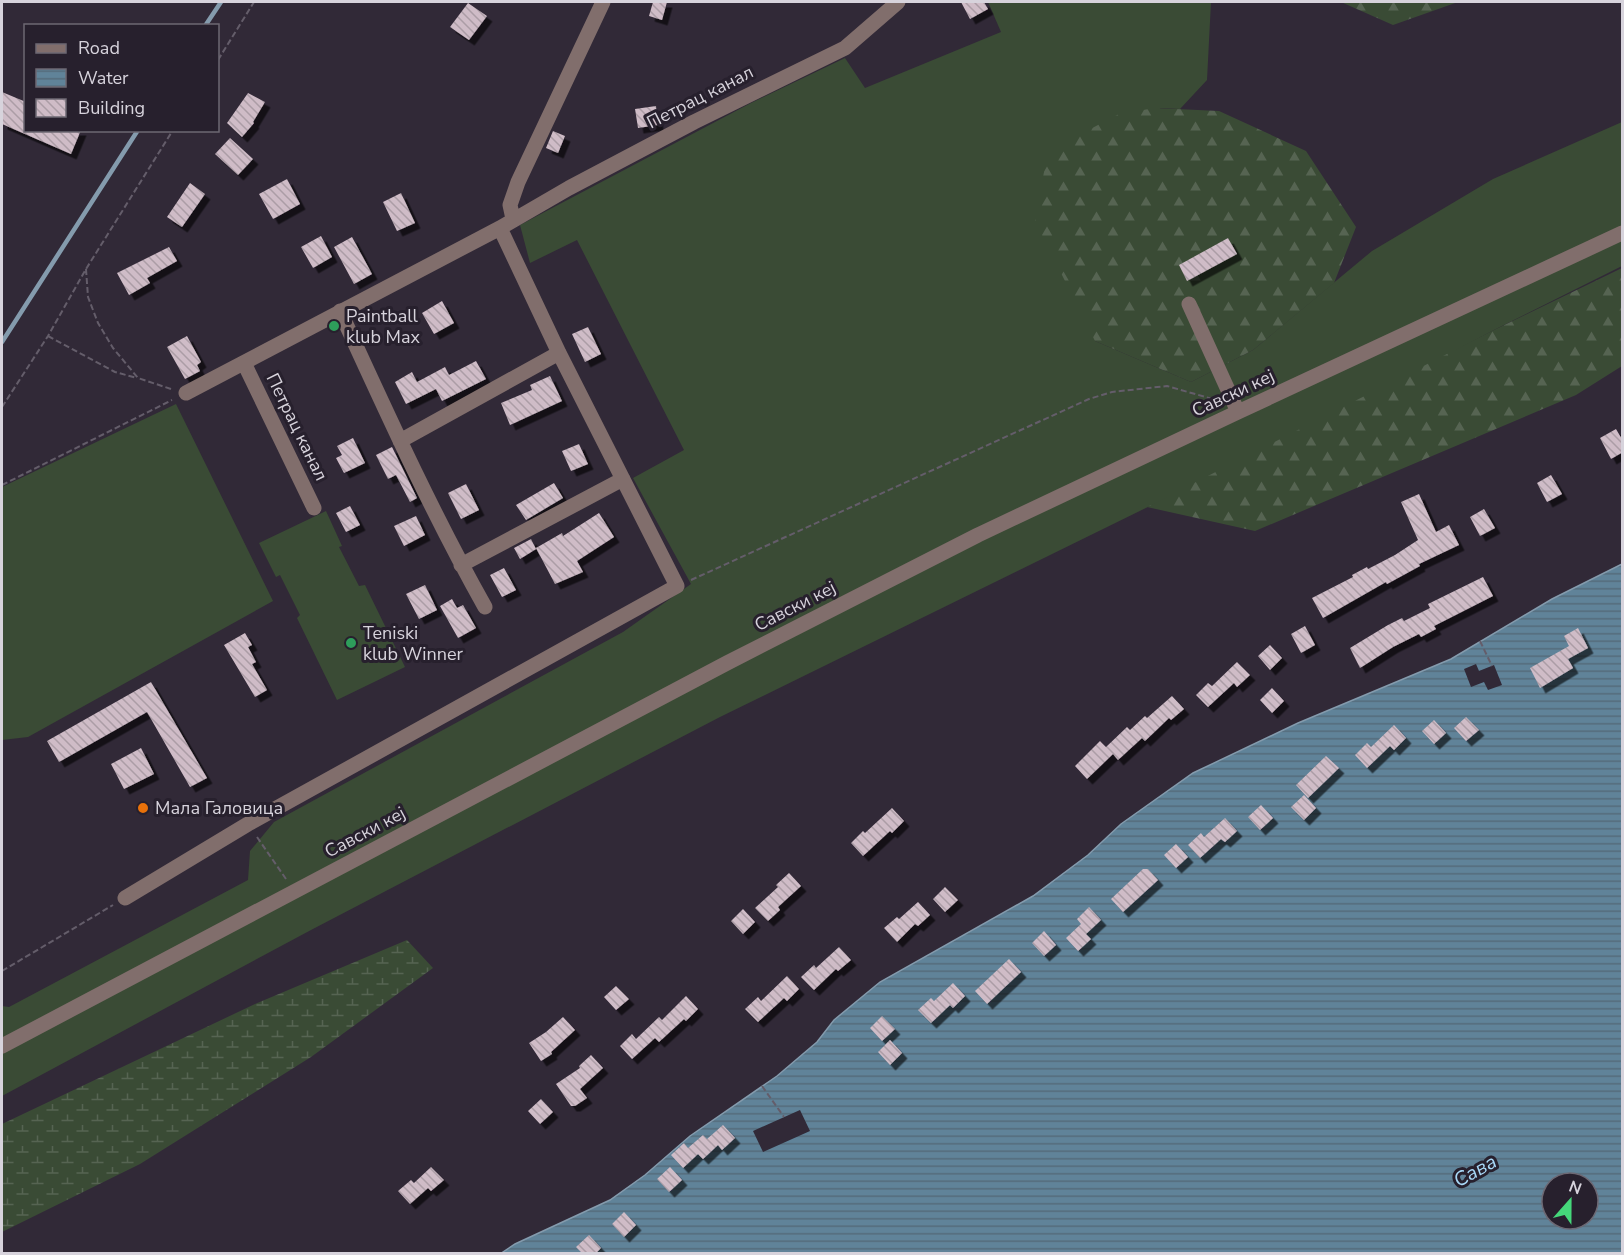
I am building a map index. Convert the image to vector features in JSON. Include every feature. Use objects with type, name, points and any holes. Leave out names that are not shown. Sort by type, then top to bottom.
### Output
[{"type":"street","points":[[125,898],[249,824],[677,586],[559,353],[507,223],[518,182],[603,2]]},
{"type":"street","name":"Петрац канал","points":[[186,393],[693,122],[845,48],[898,2]]},
{"type":"street","name":"Савски кеј","points":[[2,1046],[727,663],[978,535],[1237,409],[1623,233]]},
{"type":"street","points":[[1189,304],[1237,409]]},
{"type":"street","points":[[340,311],[400,441],[461,565],[485,607]]},
{"type":"street","points":[[400,441],[559,353]]},
{"type":"street","name":"Петрац канал","points":[[244,363],[314,508]]},
{"type":"street","points":[[461,565],[623,479]]},
{"type":"path","points":[[219,58],[254,2]]},
{"type":"path","points":[[2,407],[48,336],[86,269],[172,132]]},
{"type":"path","points":[[86,269],[88,297],[98,323],[113,348],[138,378]]},
{"type":"path","points":[[48,336],[114,372],[186,393]]},
{"type":"path","points":[[677,586],[1089,399],[1112,392],[1167,386],[1237,409]]},
{"type":"path","points":[[2,485],[186,393]]},
{"type":"path","points":[[1480,641],[1492,666]]},
{"type":"path","points":[[249,824],[295,891]]},
{"type":"path","points":[[2,971],[125,898]]},
{"type":"path","points":[[762,1086],[783,1117]]},
{"type":"green space","points":[[988,2],[1211,2],[1207,80],[1180,109],[1160,108],[1095,341],[1191,382],[1253,350],[1372,251],[1493,179],[1622,122],[1622,266],[1494,330],[1317,424],[720,717],[311,930],[2,1096],[2,1006],[9,1007],[248,880],[250,851],[274,822],[623,632],[691,584],[633,478],[684,450],[577,240],[530,263],[520,225],[751,103],[845,58],[865,88],[1001,32]]},
{"type":"green space","points":[[1341,2],[1458,2],[1393,25]]},
{"type":"green space","points":[[1155,108],[1219,111],[1306,151],[1356,227],[1334,283],[1253,350],[1191,382],[1095,341],[1035,221],[1046,161],[1077,136],[1119,114]]},
{"type":"green space","points":[[1622,268],[1622,366],[1576,395],[1255,531],[1147,507],[1494,330]]},
{"type":"green space","points":[[176,404],[273,601],[28,737],[2,740],[2,487]]},
{"type":"green space","points":[[326,511],[342,546],[339,547],[359,586],[365,585],[405,667],[337,700],[297,618],[300,615],[280,575],[276,577],[259,543]]},
{"type":"green space","points":[[407,940],[433,968],[311,1057],[140,1164],[2,1232],[2,1124],[255,1004]]},
{"type":"water","name":"Сава","points":[[1622,564],[1622,1253],[500,1254],[515,1244],[610,1200],[645,1175],[690,1136],[777,1076],[817,1042],[834,1020],[880,982],[1033,896],[1088,855],[1121,824],[1193,773],[1298,723],[1451,659],[1552,599]]},
{"type":"pier","points":[[1476,664],[1479,671],[1494,665],[1502,685],[1488,690],[1484,682],[1471,687],[1464,669]]},
{"type":"pier","points":[[800,1110],[810,1131],[763,1152],[753,1131]]},
{"type":"building","points":[[653,2],[667,2],[662,20],[649,16]]},
{"type":"building","points":[[961,2],[984,2],[988,9],[970,19]]},
{"type":"building","points":[[468,3],[487,16],[469,40],[450,27]]},
{"type":"building","points":[[2,92],[24,101],[24,132],[80,132],[71,154],[2,124]]},
{"type":"building","points":[[248,93],[265,102],[254,123],[242,137],[227,123]]},
{"type":"building","points":[[656,106],[658,125],[638,128],[635,109]]},
{"type":"building","points":[[553,131],[565,136],[558,153],[546,148]]},
{"type":"building","points":[[230,138],[253,159],[238,175],[215,154]]},
{"type":"building","points":[[287,179],[300,204],[273,219],[259,194]]},
{"type":"building","points":[[190,183],[205,194],[182,227],[167,217]]},
{"type":"building","points":[[401,193],[415,223],[397,231],[383,202]]},
{"type":"building","points":[[321,236],[332,257],[313,268],[301,247]]},
{"type":"building","points":[[352,237],[372,274],[354,284],[334,247]]},
{"type":"building","points":[[1228,238],[1237,254],[1187,281],[1179,265]]},
{"type":"building","points":[[169,247],[177,261],[147,278],[150,283],[129,295],[117,273]]},
{"type":"building","points":[[442,301],[454,323],[434,334],[422,313]]},
{"type":"building","points":[[588,327],[601,354],[585,362],[572,334]]},
{"type":"building","points":[[187,336],[201,362],[197,365],[200,371],[185,379],[167,347]]},
{"type":"building","points":[[476,361],[486,379],[442,401],[436,389],[406,404],[395,382],[412,372],[417,382],[445,367],[449,375]]},
{"type":"building","points":[[550,376],[562,401],[510,425],[501,403],[532,390],[530,385]]},
{"type":"building","points":[[1616,429],[1623,441],[1623,452],[1611,459],[1600,438]]},
{"type":"building","points":[[353,438],[365,463],[344,473],[336,458],[342,455],[337,446]]},
{"type":"building","points":[[579,444],[588,464],[571,471],[562,451]]},
{"type":"building","points":[[392,447],[417,498],[410,502],[396,475],[388,479],[376,455]]},
{"type":"building","points":[[1551,475],[1562,494],[1547,502],[1537,483]]},
{"type":"building","points":[[554,483],[563,498],[526,520],[516,505]]},
{"type":"building","points":[[466,484],[479,510],[461,519],[448,493]]},
{"type":"building","points":[[1419,494],[1436,532],[1449,525],[1459,545],[1419,564],[1420,566],[1387,584],[1386,582],[1323,618],[1312,598],[1353,577],[1352,575],[1367,567],[1368,569],[1395,555],[1418,540],[1401,502]]},
{"type":"building","points":[[350,506],[360,525],[346,532],[336,513]]},
{"type":"building","points":[[1484,509],[1495,528],[1480,536],[1470,517]]},
{"type":"building","points":[[599,513],[614,537],[577,561],[583,572],[555,584],[536,548],[562,533],[563,536]]},
{"type":"building","points":[[416,516],[425,535],[404,546],[394,526]]},
{"type":"building","points":[[531,539],[536,549],[520,559],[514,548]]},
{"type":"building","points":[[504,568],[516,590],[502,597],[490,575]]},
{"type":"building","points":[[1483,577],[1493,596],[1434,626],[1436,629],[1421,637],[1419,634],[1393,647],[1360,668],[1350,648],[1388,625],[1402,618],[1404,621],[1430,608],[1428,604]]},
{"type":"building","points":[[425,585],[437,610],[419,619],[406,594]]},
{"type":"building","points":[[452,599],[457,608],[463,605],[476,628],[458,638],[440,606]]},
{"type":"building","points":[[1305,626],[1315,645],[1301,653],[1291,634]]},
{"type":"building","points":[[1578,628],[1588,648],[1568,659],[1573,668],[1540,688],[1530,668],[1569,646],[1564,636]]},
{"type":"building","points":[[245,633],[252,645],[248,647],[256,662],[252,664],[267,690],[255,697],[224,645]]},
{"type":"building","points":[[1270,645],[1282,658],[1270,670],[1258,656]]},
{"type":"building","points":[[1237,662],[1250,675],[1237,687],[1234,683],[1208,707],[1196,695],[1208,683],[1212,686]]},
{"type":"building","points":[[151,682],[207,778],[190,787],[147,712],[59,762],[47,741]]},
{"type":"building","points":[[1272,688],[1284,701],[1272,713],[1260,700]]},
{"type":"building","points":[[1172,696],[1184,709],[1171,720],[1169,718],[1145,741],[1142,738],[1118,760],[1113,754],[1087,779],[1075,766],[1100,741],[1106,747],[1127,727],[1130,730]]},
{"type":"building","points":[[1466,717],[1479,730],[1466,741],[1454,728]]},
{"type":"building","points":[[1434,720],[1446,733],[1434,744],[1422,731]]},
{"type":"building","points":[[1394,725],[1406,738],[1394,750],[1390,746],[1367,768],[1355,755],[1367,743],[1371,747]]},
{"type":"building","points":[[141,748],[154,774],[124,789],[111,764]]},
{"type":"building","points":[[1326,756],[1339,768],[1308,798],[1296,785]]},
{"type":"building","points":[[1304,795],[1316,808],[1304,820],[1291,807]]},
{"type":"building","points":[[1261,805],[1273,818],[1260,830],[1248,817]]},
{"type":"building","points":[[892,808],[904,821],[863,856],[851,843]]},
{"type":"building","points":[[1225,818],[1237,831],[1225,842],[1221,839],[1200,858],[1188,845],[1201,833],[1204,837]]},
{"type":"building","points":[[1176,844],[1188,857],[1176,868],[1164,855]]},
{"type":"building","points":[[1143,869],[1148,869],[1158,880],[1123,912],[1111,899]]},
{"type":"building","points":[[789,873],[801,886],[778,907],[780,910],[768,921],[755,908],[778,887],[776,885]]},
{"type":"building","points":[[945,887],[958,900],[945,912],[933,899]]},
{"type":"building","points":[[918,902],[930,915],[918,926],[915,924],[897,942],[884,928],[897,917],[899,919]]},
{"type":"building","points":[[1089,907],[1101,920],[1086,934],[1091,939],[1078,951],[1066,938],[1081,924],[1077,919]]},
{"type":"building","points":[[743,909],[755,922],[743,934],[731,921]]},
{"type":"building","points":[[1044,931],[1056,945],[1044,956],[1032,943]]},
{"type":"building","points":[[839,947],[851,960],[838,971],[836,969],[814,990],[801,977],[814,965],[816,968]]},
{"type":"building","points":[[1009,959],[1021,972],[987,1004],[975,991]]},
{"type":"building","points":[[787,976],[799,989],[787,1001],[784,998],[758,1022],[745,1009],[758,997],[761,1001]]},
{"type":"building","points":[[953,983],[965,996],[953,1008],[950,1005],[931,1023],[918,1010],[931,998],[934,1001]]},
{"type":"building","points":[[616,986],[629,999],[616,1010],[604,997]]},
{"type":"building","points":[[686,996],[698,1009],[659,1042],[655,1038],[632,1059],[620,1046],[632,1034],[636,1039],[659,1017],[662,1020]]},
{"type":"building","points":[[882,1016],[895,1029],[882,1041],[870,1028]]},
{"type":"building","points":[[563,1017],[575,1030],[551,1052],[552,1054],[541,1061],[529,1043]]},
{"type":"building","points":[[890,1040],[902,1053],[890,1065],[878,1052]]},
{"type":"building","points":[[591,1055],[603,1068],[580,1089],[587,1098],[571,1106],[556,1084],[580,1068],[579,1066]]},
{"type":"building","points":[[541,1099],[553,1112],[540,1124],[528,1111]]},
{"type":"building","points":[[723,1125],[735,1138],[722,1150],[718,1145],[703,1159],[698,1154],[683,1168],[671,1155],[684,1143],[688,1148],[703,1135],[707,1139]]},
{"type":"building","points":[[431,1167],[444,1180],[431,1191],[428,1188],[410,1204],[398,1191],[411,1180],[414,1183]]},
{"type":"building","points":[[670,1167],[682,1180],[669,1192],[657,1179]]},
{"type":"building","points":[[624,1212],[636,1225],[624,1237],[612,1224]]},
{"type":"building","points":[[589,1235],[601,1248],[595,1254],[583,1254],[576,1247]]},
{"type":"waterway","points":[[206,24],[221,2]]},
{"type":"waterway","points":[[2,342],[137,132]]},
{"type":"place","name":"Paintball klub Max","points":[[334,326]]},
{"type":"place","name":"Teniski klub Winner","points":[[351,643]]},
{"type":"place","name":"Мала Галовица","points":[[143,808]]}]
